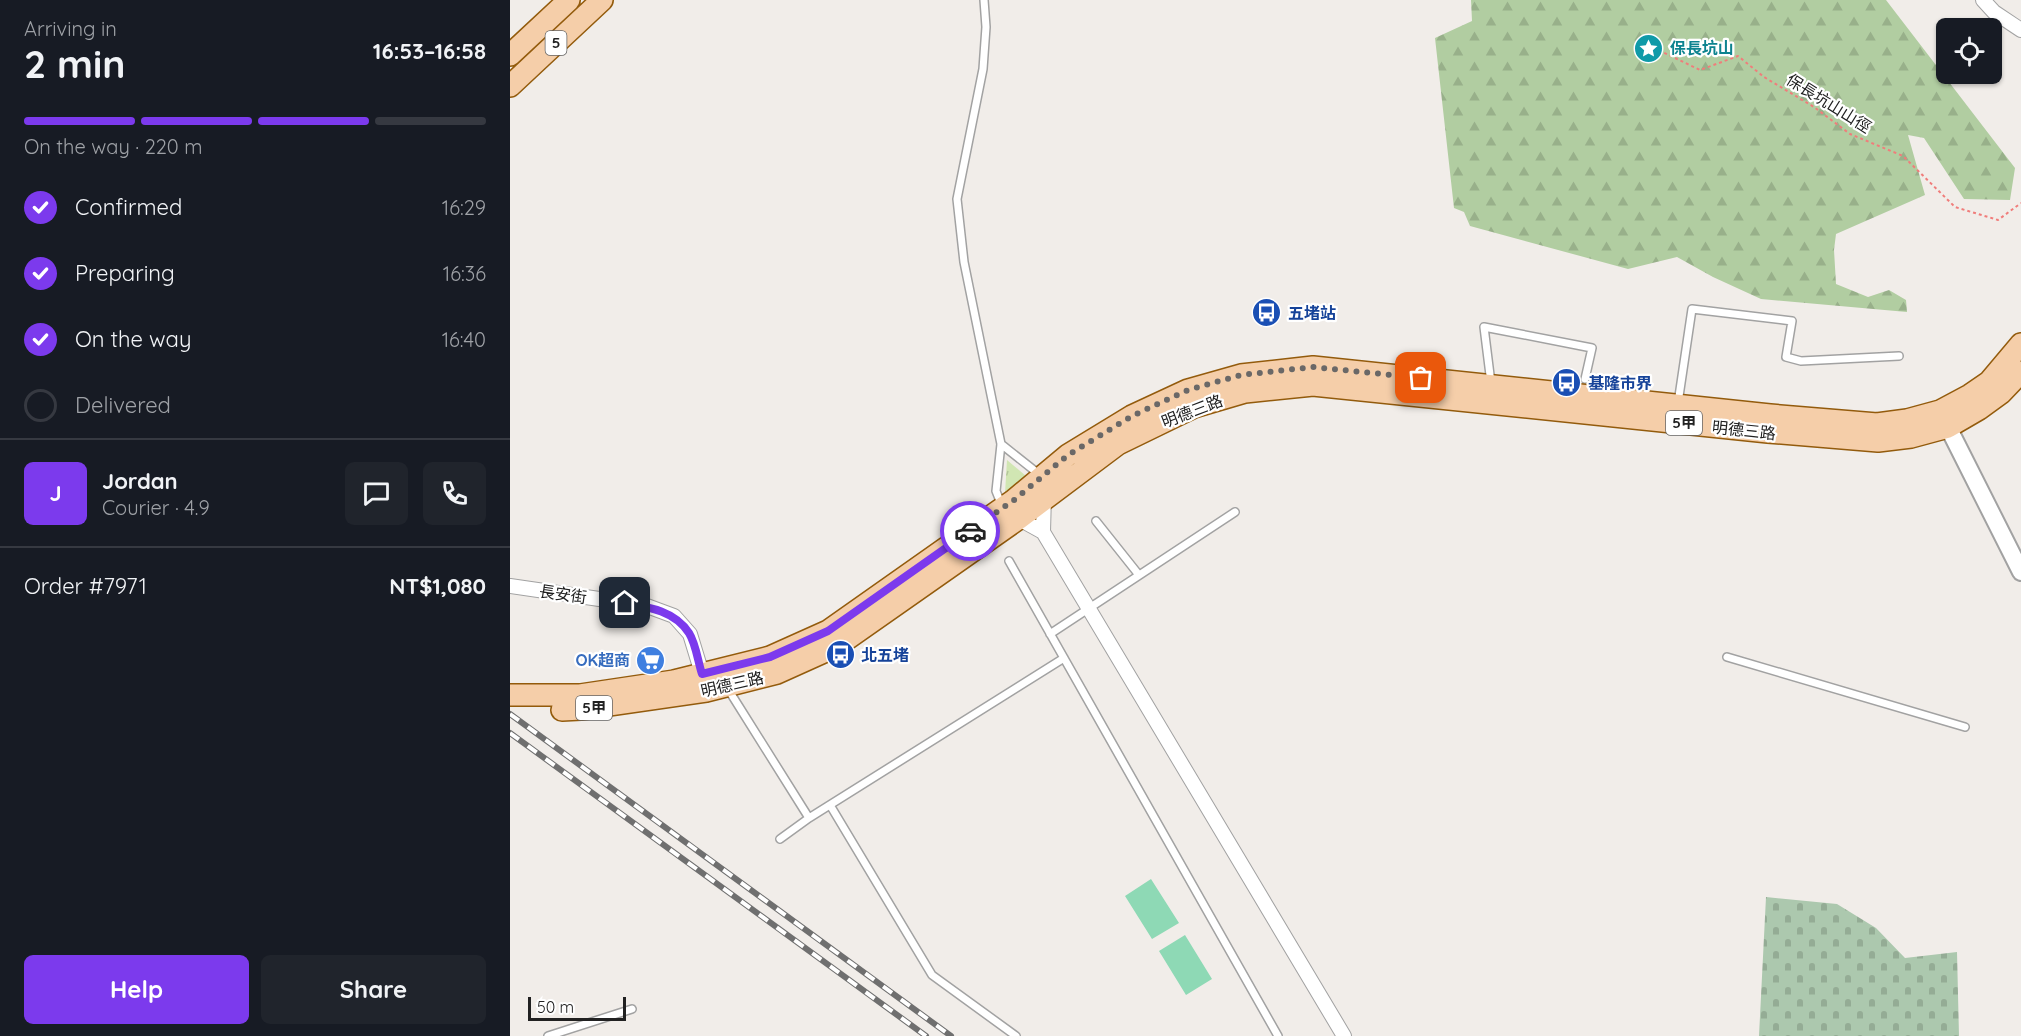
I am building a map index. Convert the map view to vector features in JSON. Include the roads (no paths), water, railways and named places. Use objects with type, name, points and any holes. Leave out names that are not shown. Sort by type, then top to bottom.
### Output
[{"type":"main road","name":"5","points":[[510,55],[569,0]]},
{"type":"main road","name":"5","points":[[510,86],[603,0]]},
{"type":"main road","name":"5甲","points":[[1944,419],[1989,382],[2021,344]]},
{"type":"main road","name":"5甲","points":[[1944,419],[1979,409],[2001,393],[2021,372]]},
{"type":"main road","name":"明德三路","points":[[510,710],[581,709],[675,688],[777,673],[837,646],[1043,487],[1118,444],[1194,406],[1245,392],[1313,385],[1677,405],[1866,424],[1944,419]]},
{"type":"main road","name":"明德三路","points":[[1490,393],[1855,441],[1911,437],[1944,419]]},
{"type":"main road","name":"明德三路","points":[[510,695],[580,695],[675,688]]},
{"type":"street","points":[[1983,0],[1994,12],[2021,30]]},
{"type":"street","points":[[1944,419],[2021,572]]},
{"type":"street","points":[[1042,532],[1043,487]]},
{"type":"street","points":[[1010,513],[1042,532],[1344,1036]]},
{"type":"street","name":"長安街","points":[[510,586],[647,606],[674,616],[690,634],[714,681]]},
{"type":"lane","points":[[984,0],[986,27],[983,69],[957,198],[964,262],[1001,444],[996,491],[1010,513]]},
{"type":"lane","points":[[1677,405],[1692,309],[1792,321],[1786,357],[1801,361],[1899,356]]},
{"type":"lane","points":[[1490,393],[1484,327],[1592,348],[1585,379]]},
{"type":"lane","points":[[1001,444],[1043,487]]},
{"type":"lane","points":[[1050,634],[1235,512]]},
{"type":"lane","points":[[1096,520],[1139,575]]},
{"type":"lane","points":[[1009,561],[1278,1036]]},
{"type":"lane","points":[[1727,657],[1965,727]]},
{"type":"lane","points":[[780,839],[809,818],[1064,658]]},
{"type":"lane","points":[[714,681],[809,818]]},
{"type":"lane","points":[[830,805],[932,975],[1016,1036]]},
{"type":"lane","points":[[548,1036],[632,1009]]},
{"type":"railway","points":[[510,714],[951,1036]]},
{"type":"railway","points":[[510,733],[926,1036]]},
{"type":"place","name":"保長坑山","points":[[1649,48]]},
{"type":"place","name":"五堵站","points":[[1267,313]]},
{"type":"place","name":"基隆市界","points":[[1567,383]]},
{"type":"place","name":"北五堵","points":[[840,655]]},
{"type":"place","name":"OK超商","points":[[651,660]]}]
